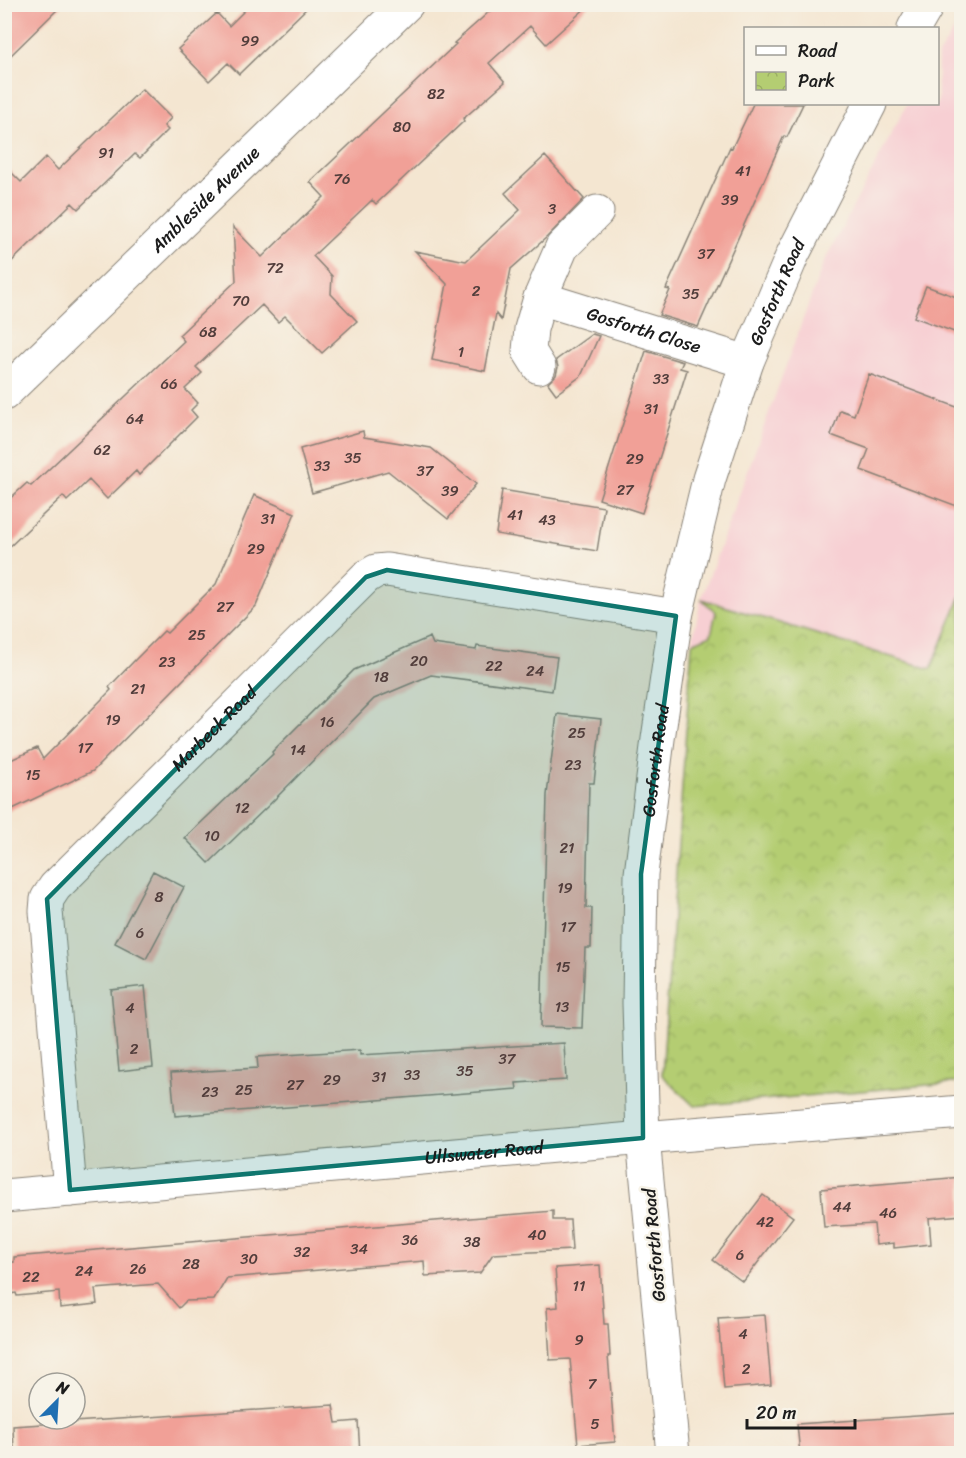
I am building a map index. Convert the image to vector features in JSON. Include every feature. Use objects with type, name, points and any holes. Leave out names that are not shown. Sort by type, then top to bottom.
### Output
[{"type":"street","name":"Ambleside Avenue","points":[[4,394],[407,4]]},
{"type":"street","points":[[915,27],[928,4]]},
{"type":"street","name":"Gosforth Road","points":[[673,1454],[644,1138],[639,1003],[641,874],[658,739],[676,616],[709,478],[747,362],[793,254],[869,105]]},
{"type":"street","points":[[538,367],[529,351],[531,329],[540,298],[562,247],[597,212]]},
{"type":"street","name":"Gosforth Close","points":[[540,298],[747,362]]},
{"type":"street","name":"Marbeck Road","points":[[70,1190],[47,922],[47,899],[55,887],[366,577],[376,571],[387,570],[676,616]]},
{"type":"street","name":"Ullswater Road","points":[[4,1196],[644,1138],[962,1112]]},
{"type":"highlighted area","points":[[387,570],[676,616],[641,874],[643,1138],[70,1190],[47,899],[366,577]]},
{"type":"shaded area","points":[[961,19],[961,1082],[694,1106],[662,1075],[692,643],[701,599],[823,264],[906,105],[939,105],[939,53]]},
{"type":"green space","points":[[961,596],[961,1082],[694,1106],[662,1075],[692,643],[711,635],[716,612],[701,599],[931,669]]},
{"type":"building","points":[[4,4],[63,4],[4,62]]},
{"type":"building","points":[[251,4],[311,4],[239,74],[228,63],[209,81],[178,49],[217,13],[229,26]]},
{"type":"building","points":[[498,4],[590,4],[546,44],[530,26],[489,63],[505,82],[463,119],[464,121],[376,204],[372,200],[313,256],[332,276],[331,294],[357,321],[322,353],[285,316],[278,322],[262,305],[196,367],[202,373],[185,389],[198,403],[191,410],[197,417],[139,475],[136,471],[107,499],[89,480],[67,501],[63,496],[4,552],[4,504],[27,483],[31,486],[184,341],[179,335],[236,281],[233,227],[262,257],[324,197],[310,182],[456,44],[454,43]]},
{"type":"building","points":[[142,89],[171,118],[164,126],[168,130],[140,158],[135,154],[78,209],[72,203],[4,269],[4,165],[21,182],[46,157],[58,170]]},
{"type":"building","points":[[753,105],[803,105],[787,137],[784,136],[698,327],[659,315],[670,290],[666,289],[730,147],[732,148]]},
{"type":"building","points":[[545,156],[584,199],[547,237],[511,269],[501,320],[496,314],[485,371],[432,360],[447,284],[415,251],[466,261],[520,210],[505,193]]},
{"type":"building","points":[[926,286],[962,299],[962,335],[914,317]]},
{"type":"building","points":[[592,334],[599,336],[581,376],[556,394],[548,383],[556,375],[558,367],[556,360]]},
{"type":"building","points":[[646,351],[683,362],[680,368],[687,370],[642,513],[599,499]]},
{"type":"building","points":[[869,374],[962,409],[962,508],[861,470],[869,449],[831,435],[840,410],[854,415]]},
{"type":"building","points":[[363,431],[364,437],[431,448],[476,484],[448,519],[388,471],[312,493],[300,449]]},
{"type":"building","points":[[502,490],[604,507],[597,551],[496,534]]},
{"type":"building","points":[[254,495],[295,513],[256,606],[93,771],[4,813],[4,763],[37,748],[43,759],[111,690],[109,687],[136,659],[164,631],[167,633],[216,584]]},
{"type":"building","points":[[430,637],[433,644],[476,650],[477,646],[557,657],[552,691],[431,675],[374,699],[209,863],[185,838],[273,754],[272,752],[354,670]]},
{"type":"building","points":[[557,714],[601,719],[594,783],[589,783],[586,908],[592,908],[591,948],[585,948],[582,1028],[541,1027],[547,795]]},
{"type":"building","points":[[153,871],[184,887],[146,959],[115,943]]},
{"type":"building","points":[[145,986],[153,1067],[119,1071],[111,990]]},
{"type":"building","points":[[564,1043],[566,1080],[516,1083],[517,1089],[175,1116],[171,1073],[258,1068],[257,1057],[360,1050],[360,1055]]},
{"type":"building","points":[[962,1177],[962,1215],[929,1218],[931,1244],[894,1248],[894,1243],[876,1245],[874,1224],[824,1227],[821,1189]]},
{"type":"building","points":[[763,1195],[793,1217],[743,1282],[713,1260]]},
{"type":"building","points":[[553,1211],[553,1220],[570,1220],[572,1250],[493,1254],[480,1273],[425,1276],[424,1261],[227,1278],[214,1300],[186,1301],[179,1308],[158,1284],[95,1289],[97,1304],[60,1308],[59,1292],[4,1295],[4,1263],[14,1262],[14,1257]]},
{"type":"building","points":[[600,1265],[604,1324],[608,1324],[610,1356],[608,1356],[615,1442],[578,1445],[570,1359],[550,1360],[547,1308],[558,1307],[555,1268]]},
{"type":"building","points":[[765,1315],[771,1385],[724,1389],[718,1318]]},
{"type":"building","points":[[333,1405],[336,1423],[358,1421],[360,1454],[14,1454],[13,1426],[27,1425],[27,1431],[87,1431],[87,1421]]},
{"type":"building","points":[[962,1413],[962,1452],[800,1454],[797,1424]]}]
